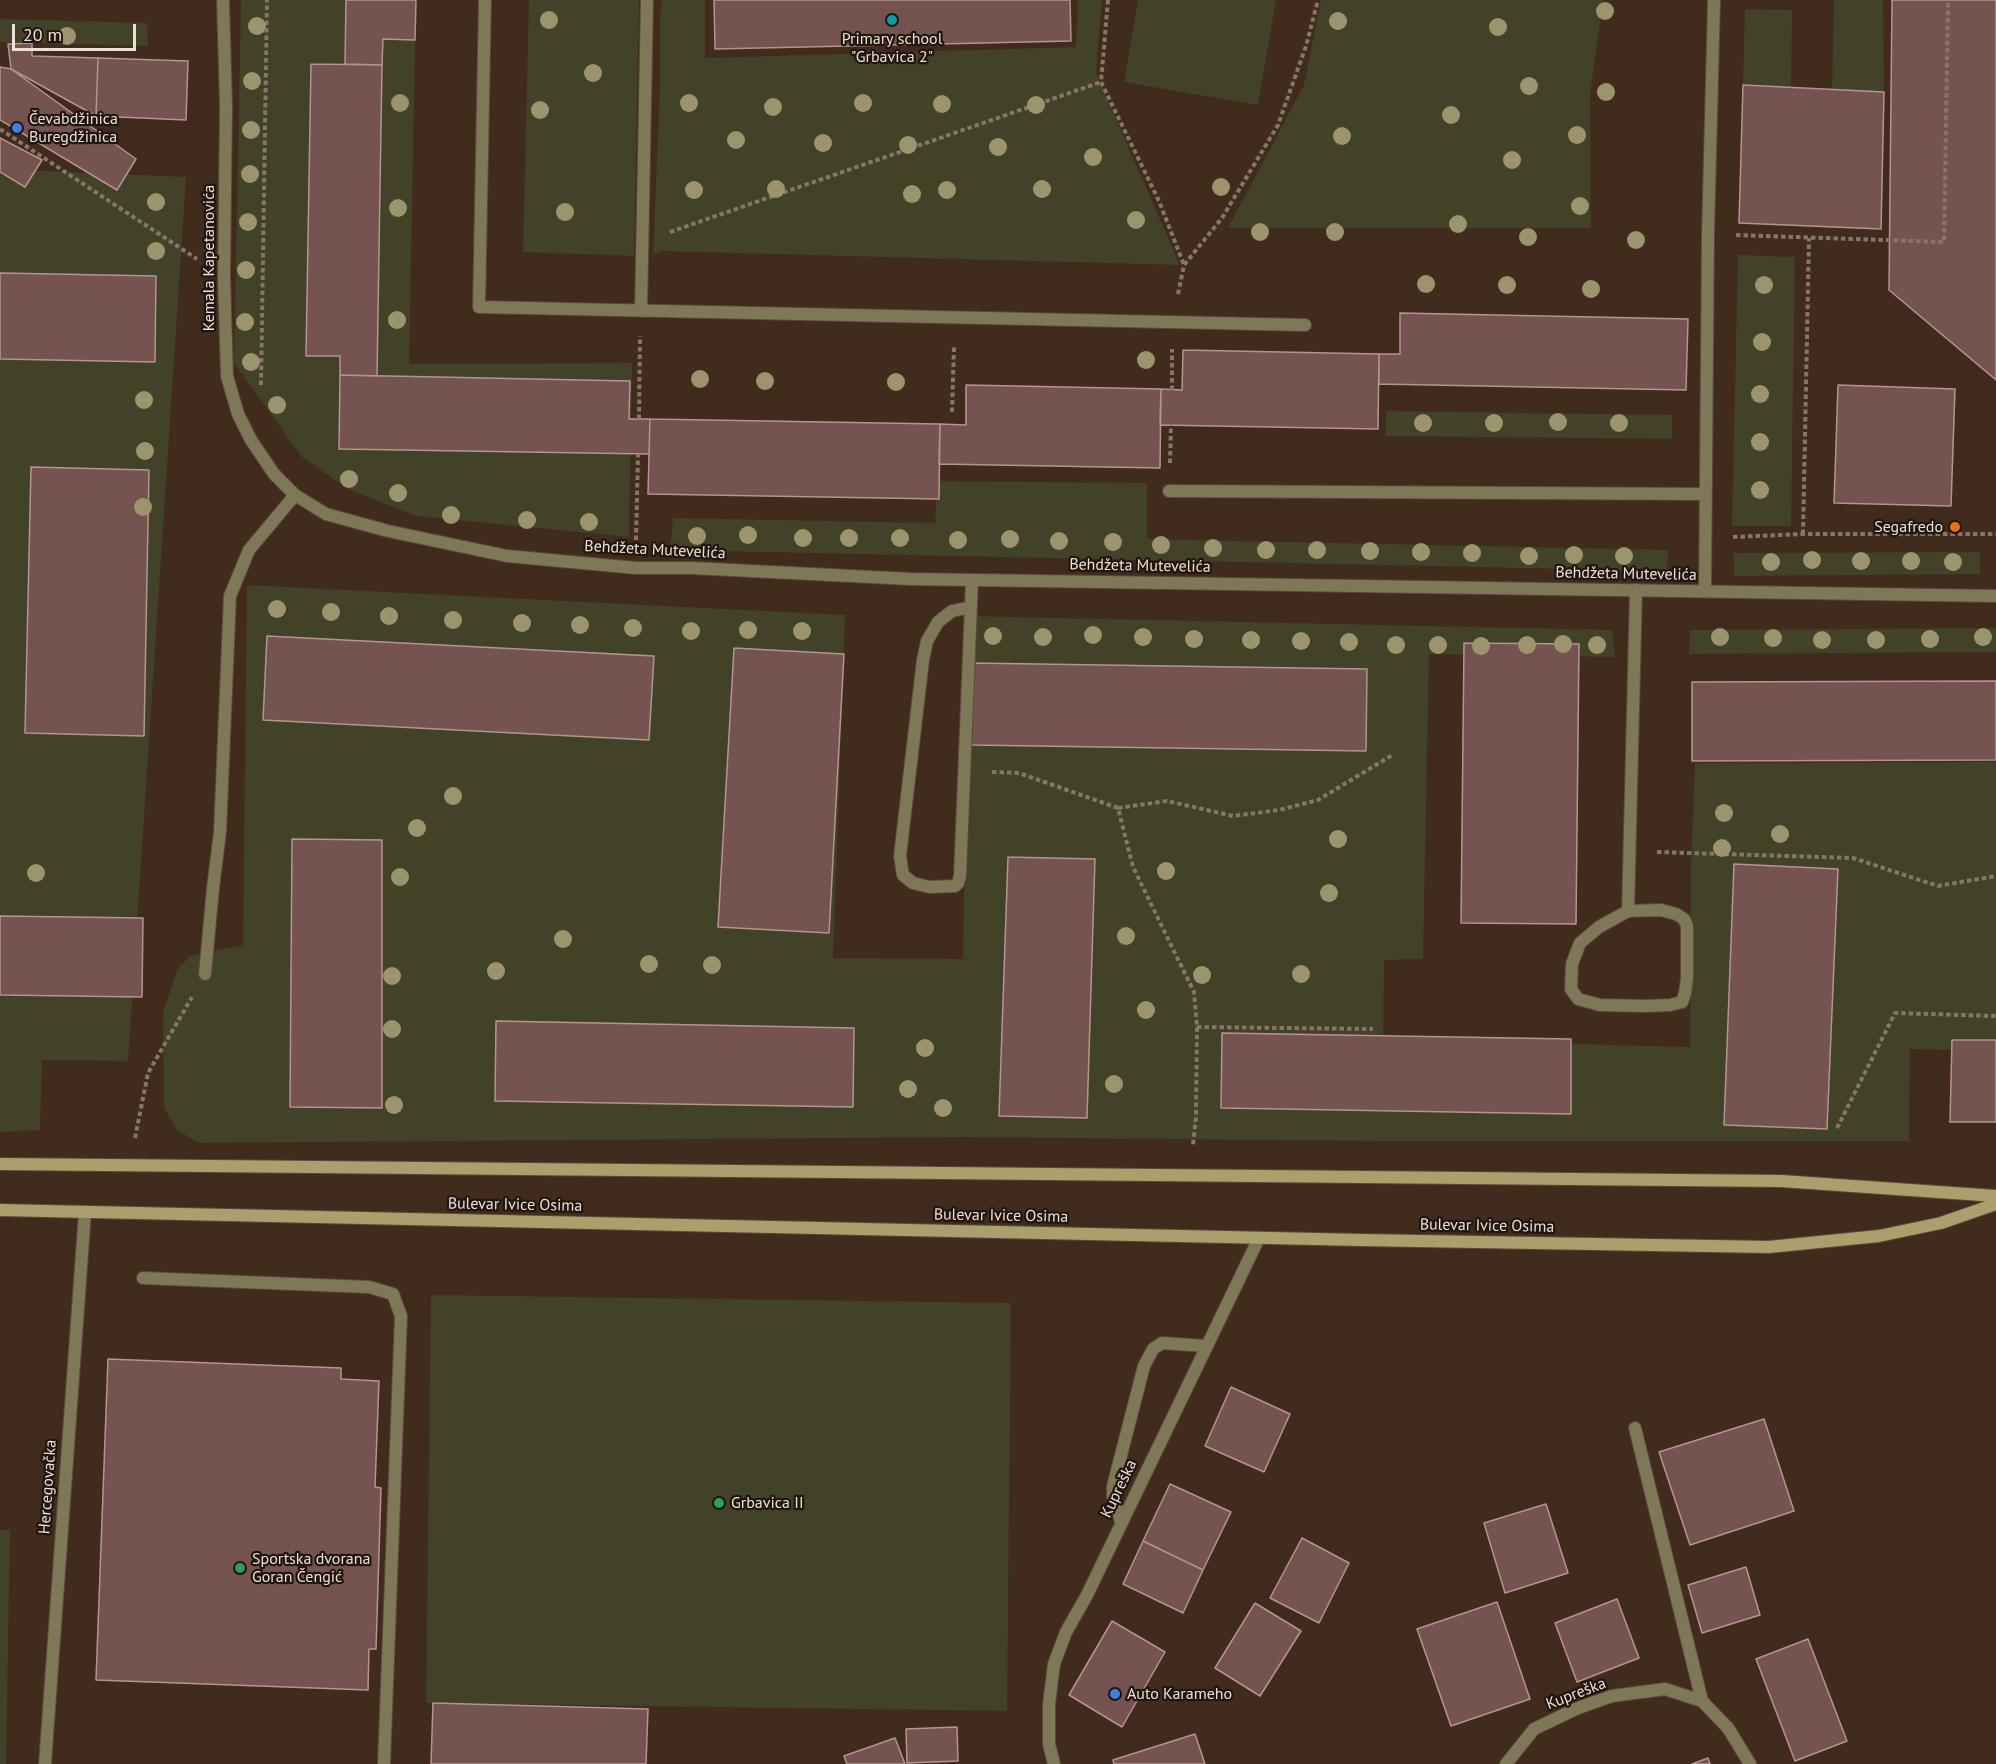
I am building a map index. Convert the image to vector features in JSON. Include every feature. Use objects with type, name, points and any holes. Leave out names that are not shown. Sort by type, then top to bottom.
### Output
[{"type":"main road","points":[[0,1164],[1781,1181],[1996,1196]]},
{"type":"main road","name":"Bulevar Ivice Osima","points":[[0,1210],[1769,1247],[1878,1236],[1941,1223],[1996,1204]]},
{"type":"street","name":"Kemala Kapetanovića","points":[[223,0],[226,105],[224,277],[227,376],[238,414],[251,440],[274,474],[295,495]]},
{"type":"street","points":[[485,0],[479,307],[1305,325]]},
{"type":"street","points":[[641,311],[647,0]]},
{"type":"street","points":[[1705,591],[1708,234],[1714,0]]},
{"type":"street","points":[[1169,491],[1706,494]]},
{"type":"street","points":[[205,974],[220,832],[230,596],[249,550],[295,495]]},
{"type":"street","name":"Behdžeta Mutevelića","points":[[295,495],[326,514],[388,531],[507,556],[636,568],[692,568],[911,579],[1996,596]]},
{"type":"street","points":[[970,608],[952,611],[938,622],[927,641],[925,650],[900,856],[903,875],[913,883],[929,887],[955,886],[960,876],[972,580]]},
{"type":"street","points":[[1628,910],[1636,590]]},
{"type":"street","points":[[1628,910],[1661,910],[1684,919],[1687,926],[1687,979],[1686,993],[1682,1002],[1646,1006],[1600,1005],[1578,999],[1571,989],[1572,964],[1580,943],[1599,927],[1628,910]]},
{"type":"street","name":"Hercegovačka","points":[[45,1764],[85,1212]]},
{"type":"street","name":"Kupreška","points":[[1054,1764],[1049,1744],[1049,1704],[1054,1664],[1066,1632],[1087,1595],[1259,1238]]},
{"type":"street","points":[[143,1278],[369,1287],[393,1294],[401,1316],[384,1764]]},
{"type":"street","points":[[1121,1522],[1113,1496],[1113,1486],[1144,1366],[1153,1349],[1162,1343],[1206,1346]]},
{"type":"street","points":[[1635,1428],[1702,1701]]},
{"type":"street","name":"Kupreška","points":[[1506,1764],[1534,1729],[1578,1708],[1612,1696],[1665,1689],[1702,1701],[1728,1728],[1750,1764]]},
{"type":"path","points":[[232,392],[261,386],[267,0]]},
{"type":"path","points":[[1108,0],[1101,82],[1159,201],[1184,265]]},
{"type":"path","points":[[1172,390],[1173,322],[1184,265],[1222,218],[1278,125],[1306,46],[1317,0]]},
{"type":"path","points":[[1708,234],[1944,242],[1948,0]]},
{"type":"path","points":[[641,243],[1101,82]]},
{"type":"path","points":[[0,129],[224,277]]},
{"type":"path","points":[[1803,534],[1809,238]]},
{"type":"path","points":[[639,419],[641,311]]},
{"type":"path","points":[[952,412],[954,318]]},
{"type":"path","points":[[1169,491],[1171,425]]},
{"type":"path","points":[[636,568],[638,454]]},
{"type":"path","points":[[1706,538],[1803,534],[1996,534]]},
{"type":"path","points":[[963,770],[1019,773],[1118,808],[1167,801],[1233,816],[1279,810],[1318,800],[1394,754]]},
{"type":"path","points":[[1118,808],[1133,867],[1194,992],[1197,1027],[1196,1117],[1193,1145]]},
{"type":"path","points":[[1630,851],[1853,858],[1938,886],[1996,876]]},
{"type":"path","points":[[132,1166],[134,1142],[148,1073],[205,974]]},
{"type":"path","points":[[1837,1128],[1895,1013],[1996,1016]]},
{"type":"path","points":[[1197,1027],[1373,1029]]},
{"type":"green space","points":[[241,0],[416,0],[409,364],[632,363],[629,537],[416,516],[348,489],[302,457],[234,363]]},
{"type":"green space","points":[[529,0],[639,0],[634,256],[523,252]]},
{"type":"green space","points":[[662,0],[705,0],[705,58],[1076,47],[1078,0],[1102,0],[1096,73],[1180,265],[662,251],[653,255]]},
{"type":"green space","points":[[1138,0],[1276,0],[1258,105],[1124,82]]},
{"type":"green space","points":[[1321,0],[1603,0],[1590,95],[1591,228],[1228,228],[1304,85]]},
{"type":"green space","points":[[1834,0],[1883,0],[1884,92],[1832,90]]},
{"type":"green space","points":[[1745,9],[1792,10],[1791,87],[1743,84]]},
{"type":"green space","points":[[0,19],[147,23],[148,46],[0,42]]},
{"type":"green space","points":[[0,169],[186,177],[128,1061],[42,1060],[40,1130],[0,1132]]},
{"type":"green space","points":[[1738,255],[1795,257],[1791,526],[1732,526]]},
{"type":"green space","points":[[1386,411],[1672,415],[1672,439],[1386,436]]},
{"type":"green space","points":[[937,481],[1147,483],[1147,539],[1668,550],[1667,571],[670,550],[673,518],[935,523]]},
{"type":"green space","points":[[1980,552],[1980,574],[1734,576],[1734,553]]},
{"type":"green space","points":[[247,585],[845,615],[833,958],[963,959],[968,616],[1612,630],[1615,657],[1429,654],[1423,959],[1384,960],[1383,1059],[1384,1039],[1690,1047],[1691,866],[1695,763],[1996,762],[1996,1051],[1910,1049],[1909,1141],[1382,1141],[962,1137],[199,1143],[177,1130],[164,1108],[163,1013],[177,970],[190,956],[243,945]]},
{"type":"green space","points":[[1996,628],[1996,652],[1689,654],[1690,630]]},
{"type":"green space","name":"Grbavica II","points":[[431,1295],[1011,1303],[1007,1711],[426,1703]]},
{"type":"green space","points":[[0,1530],[10,1530],[6,1764],[0,1764]]},
{"type":"building","points":[[346,0],[416,0],[415,40],[383,39],[382,65],[345,64]]},
{"type":"building","name":"Primary school \"Grbavica 2\"","points":[[714,0],[1070,0],[1071,41],[715,49]]},
{"type":"building","points":[[1892,0],[1996,0],[1996,380],[1889,290]]},
{"type":"building","points":[[32,43],[32,56],[98,58],[96,116],[11,69],[8,44]]},
{"type":"building","points":[[98,58],[188,61],[186,120],[96,116]]},
{"type":"building","points":[[311,64],[382,65],[377,376],[340,375],[340,356],[306,356]]},
{"type":"building","points":[[0,67],[11,69],[136,159],[117,190],[0,120]]},
{"type":"building","points":[[1743,85],[1884,92],[1881,229],[1739,223]]},
{"type":"building","points":[[0,138],[42,160],[25,187],[0,172]]},
{"type":"building","points":[[0,273],[156,276],[155,362],[0,359]]},
{"type":"building","points":[[1400,313],[1688,319],[1686,390],[1379,384],[1379,354],[1400,354]]},
{"type":"building","points":[[1183,350],[1379,354],[1378,429],[1160,425],[1161,389],[1182,390]]},
{"type":"building","points":[[340,375],[630,381],[629,419],[650,419],[649,454],[339,449]]},
{"type":"building","points":[[966,385],[1161,389],[1160,468],[939,464],[940,424],[966,425]]},
{"type":"building","points":[[1838,385],[1955,389],[1951,506],[1834,503]]},
{"type":"building","points":[[650,419],[940,424],[939,499],[648,494]]},
{"type":"building","points":[[31,467],[149,470],[144,736],[25,733]]},
{"type":"building","points":[[267,636],[654,656],[649,740],[263,720]]},
{"type":"building","points":[[1464,643],[1579,644],[1576,924],[1461,923]]},
{"type":"building","points":[[734,648],[844,654],[829,933],[718,927]]},
{"type":"building","points":[[971,663],[1367,669],[1366,751],[970,745]]},
{"type":"building","points":[[1996,681],[1996,760],[1692,761],[1692,682]]},
{"type":"building","points":[[292,839],[382,840],[382,1108],[290,1107]]},
{"type":"building","points":[[1008,857],[1095,859],[1087,1118],[999,1116]]},
{"type":"building","points":[[1734,864],[1838,869],[1827,1129],[1724,1125]]},
{"type":"building","points":[[0,916],[143,918],[142,997],[0,995]]},
{"type":"building","points":[[496,1021],[854,1028],[853,1107],[495,1101]]},
{"type":"building","points":[[1222,1033],[1571,1039],[1571,1114],[1221,1108]]},
{"type":"building","points":[[1952,1040],[1996,1040],[1996,1122],[1950,1122]]},
{"type":"building","name":"Sportska dvorana Goran Čengić","points":[[108,1359],[341,1368],[341,1379],[379,1381],[375,1487],[381,1488],[376,1649],[369,1649],[368,1690],[96,1680]]},
{"type":"building","points":[[1231,1387],[1290,1414],[1264,1472],[1205,1446]]},
{"type":"building","points":[[1764,1419],[1794,1511],[1690,1545],[1659,1452]]},
{"type":"building","points":[[1170,1484],[1231,1512],[1203,1570],[1143,1541]]},
{"type":"building","points":[[1546,1504],[1568,1573],[1505,1593],[1484,1523]]},
{"type":"building","points":[[1302,1538],[1349,1563],[1319,1623],[1270,1598]]},
{"type":"building","points":[[1143,1541],[1203,1570],[1183,1613],[1123,1584]]},
{"type":"building","points":[[1746,1567],[1760,1615],[1702,1633],[1688,1585]]},
{"type":"building","points":[[1617,1599],[1639,1658],[1577,1682],[1555,1623]]},
{"type":"building","points":[[1497,1602],[1530,1699],[1451,1726],[1417,1629]]},
{"type":"building","points":[[1255,1603],[1301,1631],[1260,1696],[1215,1668]]},
{"type":"building","points":[[1112,1621],[1165,1652],[1122,1727],[1069,1695]]},
{"type":"building","points":[[1808,1639],[1847,1741],[1795,1761],[1756,1659]]},
{"type":"building","points":[[433,1703],[648,1709],[646,1764],[431,1764]]},
{"type":"building","points":[[957,1727],[958,1761],[907,1763],[906,1729]]},
{"type":"building","points":[[1195,1734],[1205,1764],[1114,1764],[1113,1760]]},
{"type":"building","points":[[895,1738],[905,1764],[847,1764],[844,1756]]},
{"type":"building","points":[[1708,1758],[1710,1764],[1692,1764]]},
{"type":"place","name":"Primary school \"Grbavica 2\"","points":[[892,20]]},
{"type":"place","name":"Čevabdžinica Buregdžinica","points":[[17,128]]},
{"type":"place","name":"Segafredo","points":[[1955,527]]},
{"type":"place","name":"Grbavica II","points":[[719,1503]]},
{"type":"place","name":"Sportska dvorana Goran Čengić","points":[[240,1568]]},
{"type":"place","name":"Auto Karameho","points":[[1115,1694]]}]
